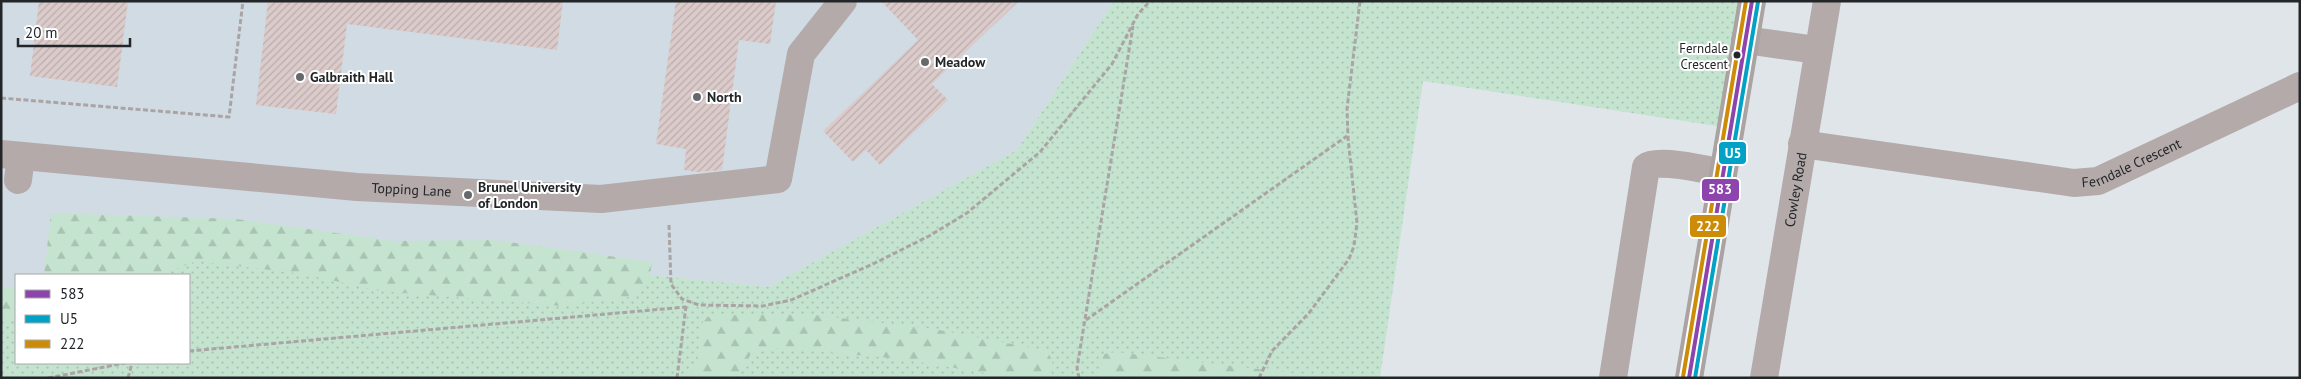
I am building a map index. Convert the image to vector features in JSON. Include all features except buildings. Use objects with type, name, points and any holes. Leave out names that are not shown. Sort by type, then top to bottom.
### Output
[{"type":"main road","points":[[1689,378],[1752,1]]},
{"type":"street","name":"Topping Lane","points":[[14,163],[357,187],[601,199],[778,180],[801,54],[843,1]]},
{"type":"street","name":"Cowley Road","points":[[1764,378],[1817,50],[1827,1]]},
{"type":"street","points":[[1746,40],[1817,50]]},
{"type":"street","name":"Ferndale Crescent","points":[[1802,144],[2074,183],[2098,181],[2300,86]]},
{"type":"street","points":[[1613,378],[1646,167],[1652,164],[1668,165],[1723,173]]},
{"type":"path","points":[[1,98],[228,117],[243,1]]},
{"type":"path","points":[[667,192],[671,284],[676,294],[685,301],[707,306],[742,308],[790,300],[873,264],[928,236],[967,213],[1040,152],[1112,64],[1138,14],[1150,1]]},
{"type":"path","points":[[1259,378],[1272,351],[1309,313],[1349,258],[1354,246],[1357,223],[1347,109],[1360,1]]},
{"type":"path","points":[[1079,378],[1078,368],[1085,320],[1134,23]]},
{"type":"path","points":[[1085,320],[1348,136]]},
{"type":"path","points":[[677,378],[686,307],[685,301]]},
{"type":"path","points":[[190,351],[686,307]]},
{"type":"path","points":[[48,378],[120,364]]},
{"type":"path","points":[[128,378],[132,364]]},
{"type":"shaded area","name":"Brunel University of London","points":[[1,1],[1114,1],[1017,150],[768,287],[650,275],[15,274],[15,303],[1,307]]},
{"type":"green space","points":[[1114,1],[1747,1],[1723,127],[1423,81],[1380,378],[1,378],[1,307],[15,303],[15,364],[190,364],[190,274],[122,274],[246,240],[768,287],[1017,150]]},
{"type":"green space","points":[[51,213],[236,219],[393,241],[493,240],[652,262],[650,275],[644,289],[626,298],[561,306],[380,291],[304,274],[197,261],[162,274],[44,274]]},
{"type":"green space","points":[[1,286],[15,288],[15,317],[1,321]]},
{"type":"green space","points":[[806,314],[934,329],[1047,351],[1053,368],[1048,378],[1016,378],[901,359],[772,348],[751,354],[743,368],[733,378],[690,378],[698,352],[701,324],[707,318],[717,315]]},
{"type":"green space","points":[[1116,352],[1331,378],[1101,378],[1101,364],[1104,354]]},
{"type":"transit line","name":"222","points":[[1683,377],[1746,1]]},
{"type":"transit line","name":"583","points":[[1689,378],[1752,1]]},
{"type":"transit line","name":"U5","points":[[1695,378],[1758,2]]},
{"type":"place","name":"Ferndale Crescent","points":[[1737,55]]},
{"type":"place","name":"Meadow","points":[[925,62]]},
{"type":"place","name":"Galbraith Hall","points":[[300,77]]},
{"type":"place","name":"North","points":[[697,97]]},
{"type":"place","name":"Brunel University of London","points":[[468,195]]}]
